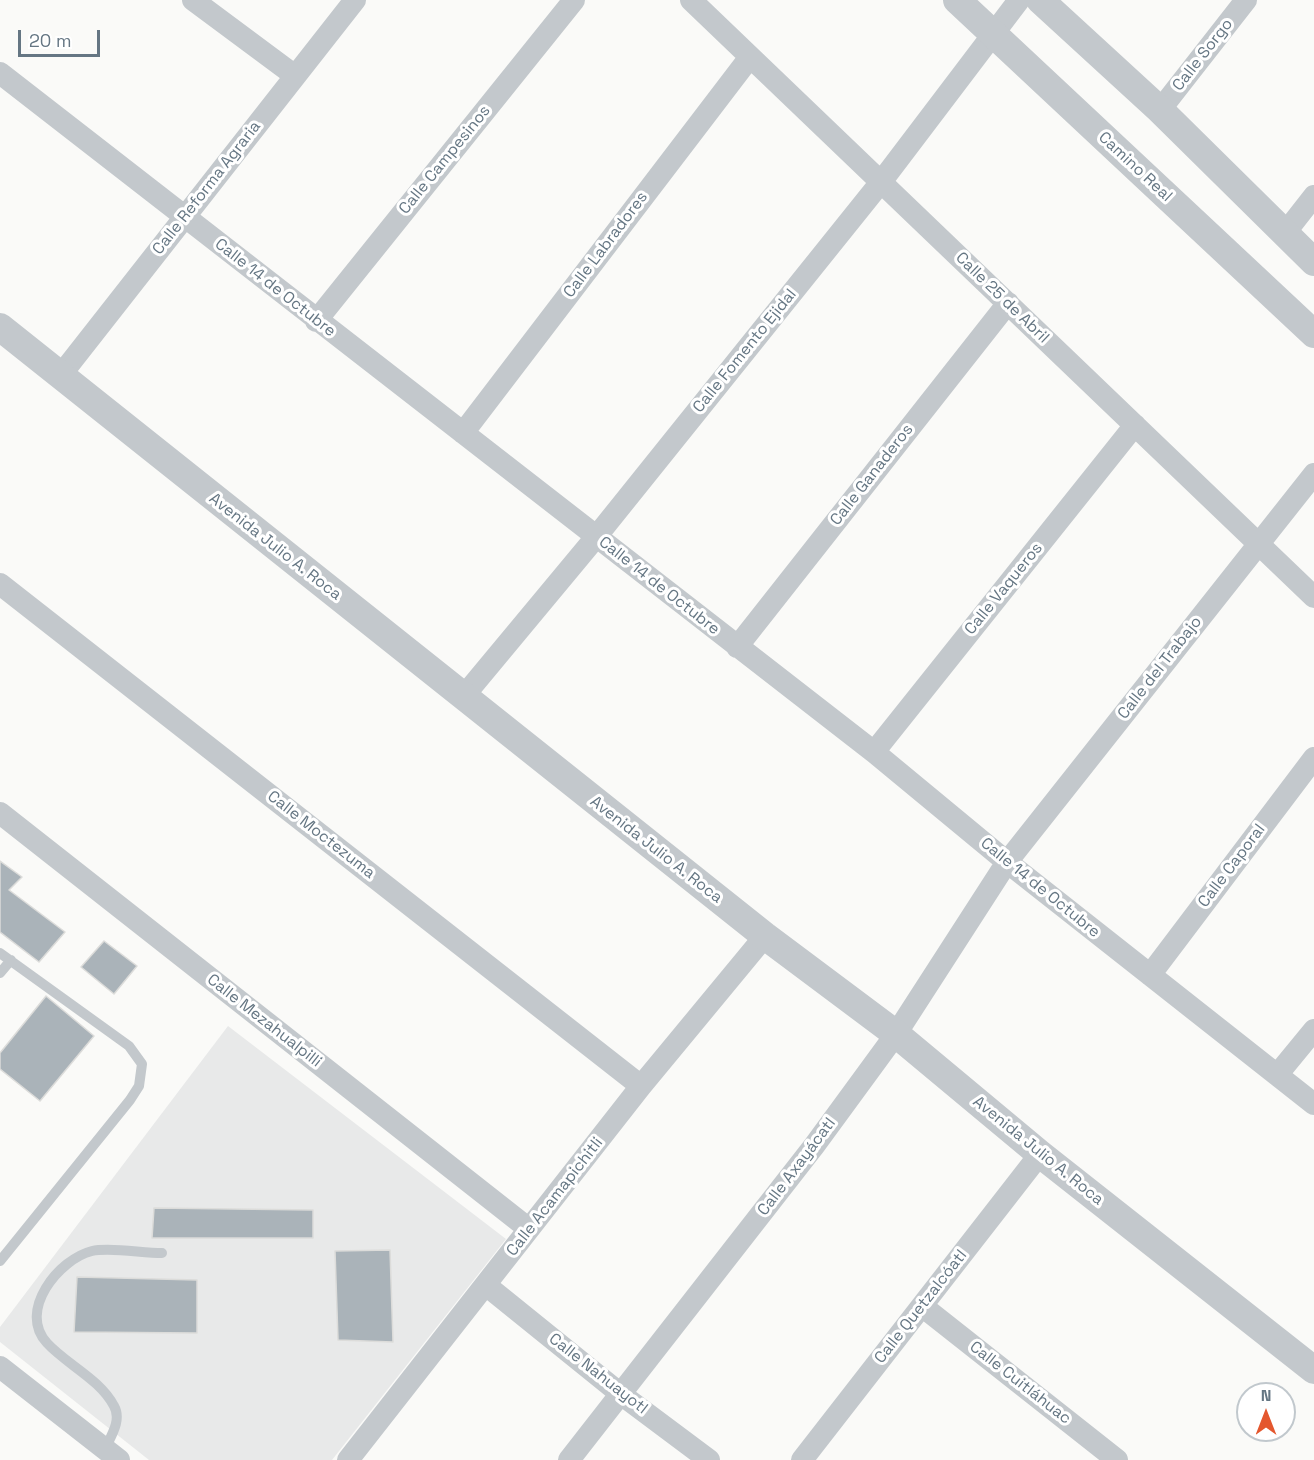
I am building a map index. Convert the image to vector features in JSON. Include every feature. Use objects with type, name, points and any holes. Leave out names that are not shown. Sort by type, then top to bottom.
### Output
[{"type":"street","points":[[192,0],[294,75]]},
{"type":"street","name":"Calle Reforma Agraria","points":[[60,376],[355,0]]},
{"type":"street","name":"Calle Campesinos","points":[[316,321],[574,0]]},
{"type":"street","name":"Calle 25 de Abril","points":[[691,0],[1314,597]]},
{"type":"street","name":"Camino Real","points":[[957,0],[1314,334]]},
{"type":"street","name":"Calle Fomento Ejidal","points":[[463,697],[596,537],[881,182],[1019,0]]},
{"type":"street","points":[[1040,0],[1160,110],[1314,262]]},
{"type":"street","name":"Calle Sorgo","points":[[1160,110],[1246,0]]},
{"type":"street","name":"Calle Labradores","points":[[463,433],[750,57]]},
{"type":"street","name":"Calle 14 de Octubre","points":[[0,73],[873,752],[1007,862],[1314,1104]]},
{"type":"street","points":[[1285,233],[1314,196]]},
{"type":"street","name":"Calle Ganaderos","points":[[737,647],[1008,303]]},
{"type":"street","name":"Avenida Julio A. Roca","points":[[0,327],[765,936],[896,1034],[1040,1154],[1314,1370]]},
{"type":"street","name":"Calle Vaqueros","points":[[873,752],[1135,425]]},
{"type":"street","name":"Calle del Trabajo","points":[[1007,862],[1314,474]]},
{"type":"street","name":"Calle Moctezuma","points":[[0,584],[641,1086]]},
{"type":"street","name":"Calle Caporal","points":[[1150,975],[1314,758]]},
{"type":"street","name":"Calle Mezahualpilli","points":[[0,813],[529,1229]]},
{"type":"street","name":"Calle Axayácatl","points":[[569,1460],[622,1395],[814,1146],[896,1034],[1007,862]]},
{"type":"street","name":"Calle Acamapichitli","points":[[348,1460],[488,1286],[529,1229],[641,1086],[765,936]]},
{"type":"street","points":[[1277,1075],[1314,1030]]},
{"type":"street","name":"Calle Quetzalcóatl","points":[[814,1456],[922,1306],[1040,1154]]},
{"type":"street","name":"Calle Nahuayotl","points":[[488,1286],[622,1395],[710,1460]]},
{"type":"street","name":"Calle Cuitláhuac","points":[[922,1306],[1117,1460]]},
{"type":"street","points":[[0,1367],[112,1454]]},
{"type":"lane","points":[[0,954],[129,1046],[142,1064],[139,1086],[120,1113],[0,1261]]},
{"type":"lane","points":[[0,973],[11,960]]},
{"type":"lane","points":[[112,1454],[117,1422],[114,1406],[97,1387],[45,1341],[36,1322],[39,1298],[67,1263],[93,1251],[162,1253]]},
{"type":"shaded area","points":[[228,1026],[506,1239],[332,1460],[149,1460],[0,1342],[0,1327]]},
{"type":"building","points":[[0,861],[22,877],[9,890],[65,932],[39,962],[0,932]]},
{"type":"building","points":[[104,941],[137,966],[114,994],[81,967]]},
{"type":"building","points":[[46,996],[94,1036],[40,1101],[0,1069],[0,1053]]},
{"type":"building","points":[[154,1208],[313,1210],[313,1238],[152,1238]]},
{"type":"building","points":[[390,1250],[393,1342],[338,1340],[335,1251]]},
{"type":"building","points":[[77,1277],[197,1280],[197,1333],[74,1332]]}]
